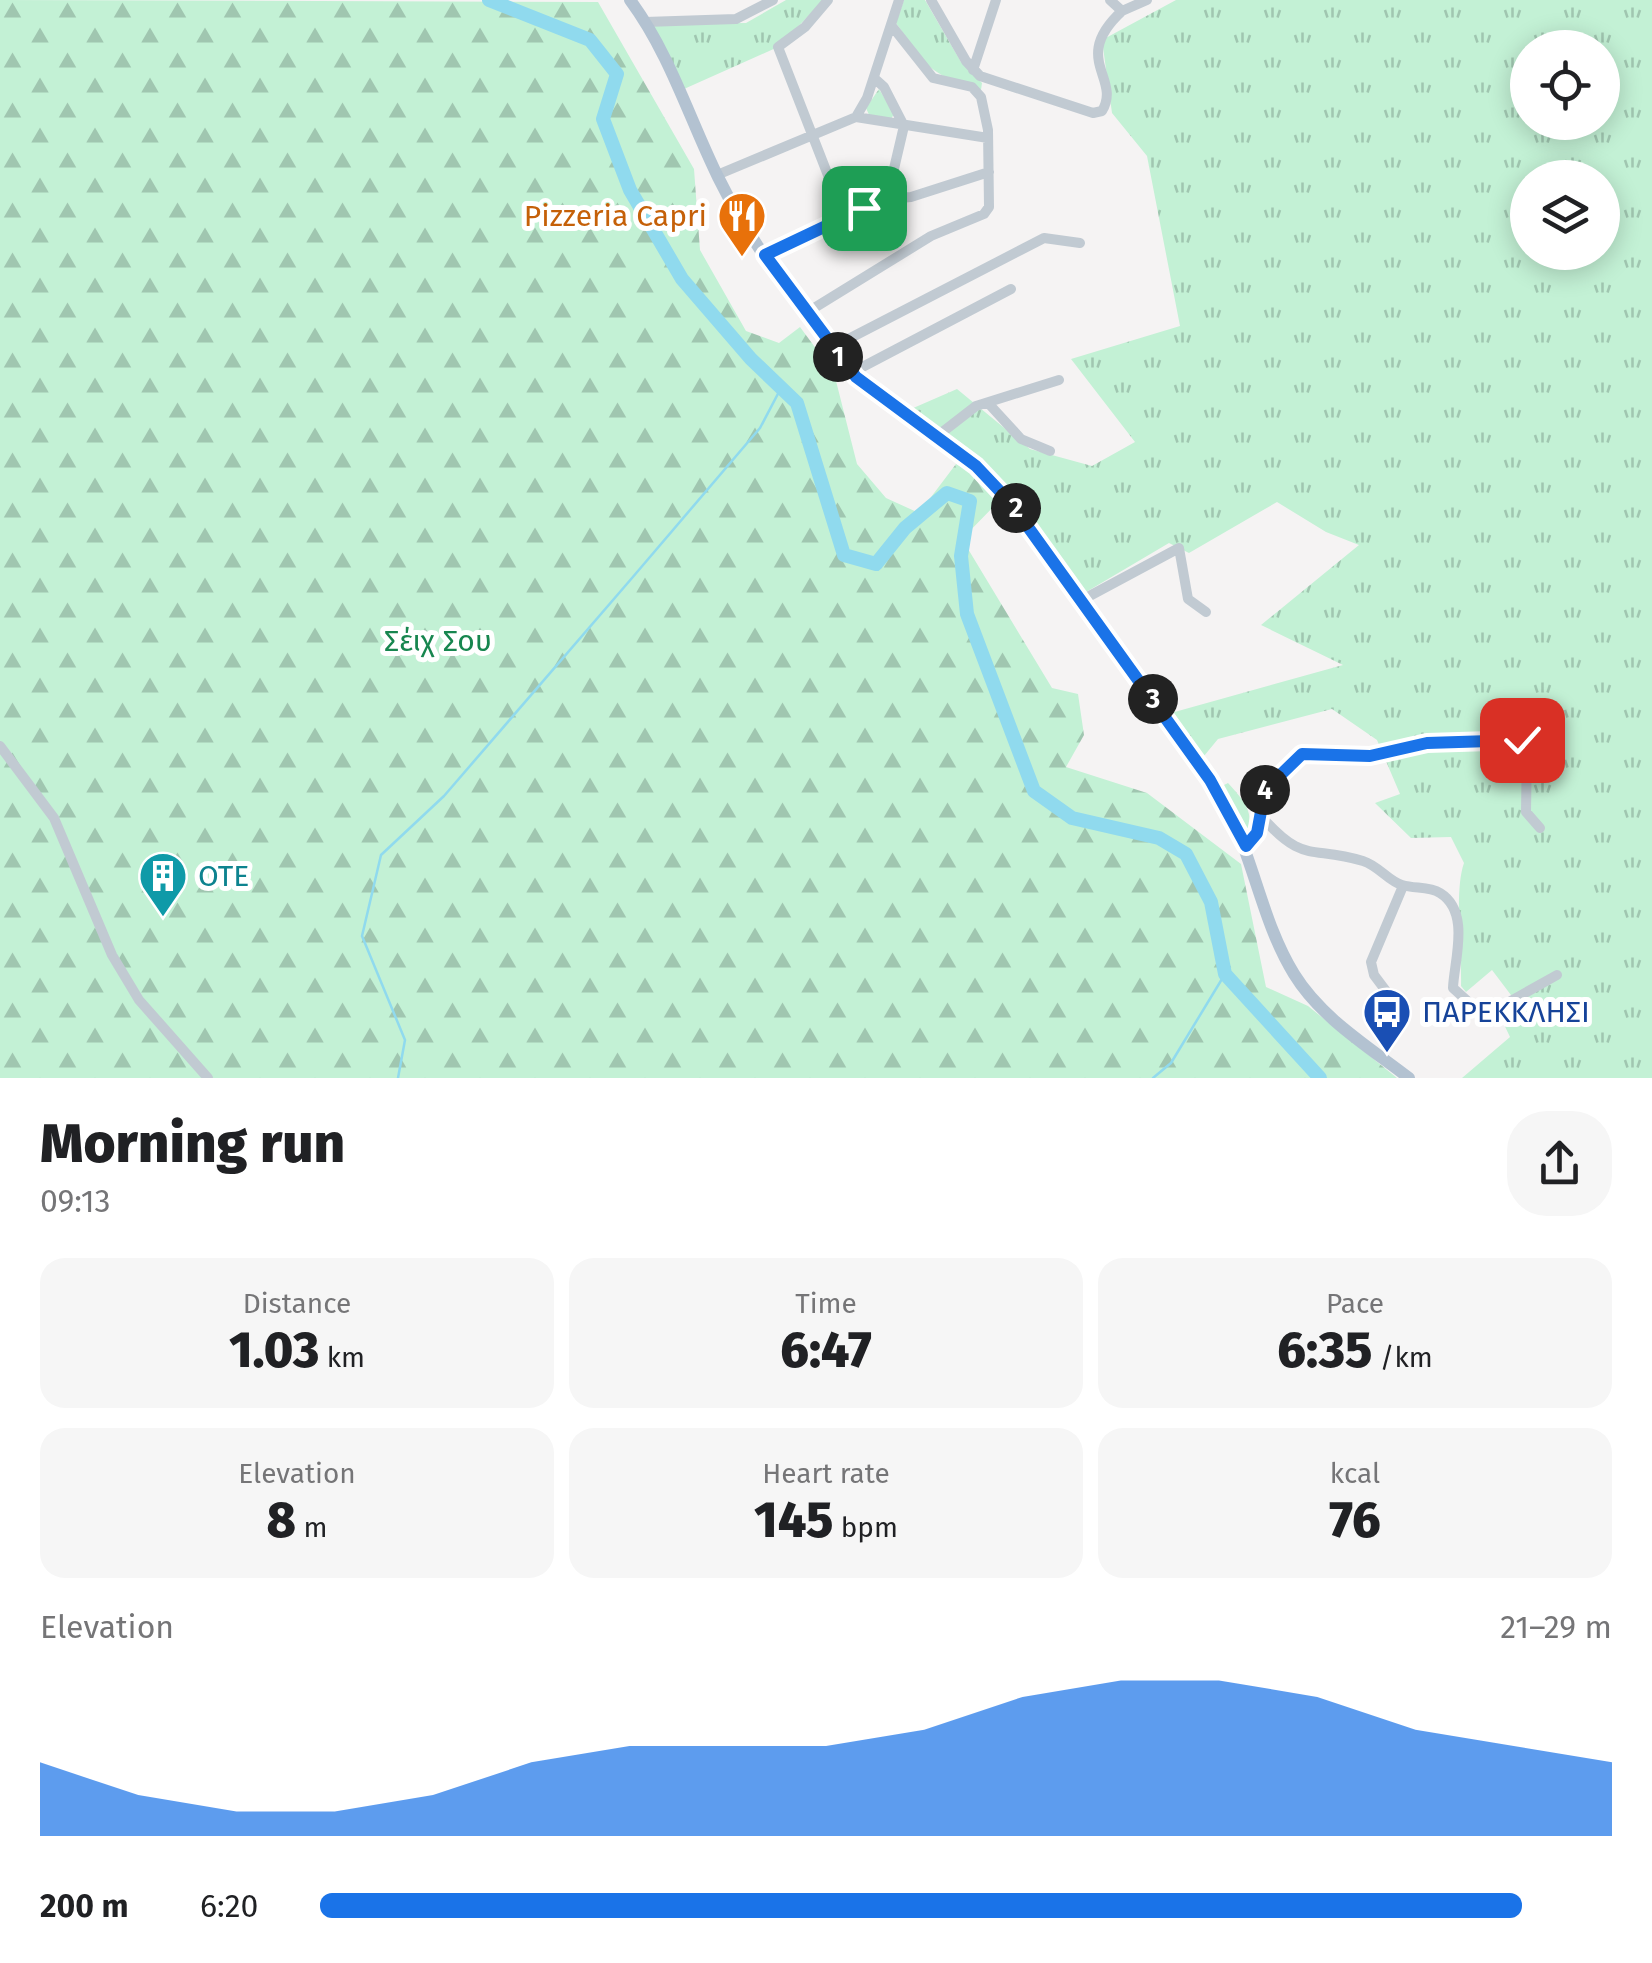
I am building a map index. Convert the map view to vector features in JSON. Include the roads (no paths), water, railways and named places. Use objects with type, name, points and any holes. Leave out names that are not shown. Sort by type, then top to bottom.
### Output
[{"type":"main road","points":[[630,0],[645,22],[716,175],[765,255],[831,348],[851,372],[998,487],[1210,780],[1246,846],[1285,956],[1305,990],[1328,1014],[1409,1078]]},
{"type":"street","points":[[828,0],[801,31],[778,47],[845,219]]},
{"type":"street","points":[[856,117],[874,78],[899,0]]},
{"type":"street","points":[[931,0],[973,70],[997,85],[1097,112],[1106,102],[1097,50],[1102,29],[1115,5],[1146,0]]},
{"type":"street","points":[[973,70],[996,0]]},
{"type":"street","points":[[645,22],[734,19],[767,2]]},
{"type":"street","points":[[806,313],[931,236],[984,214],[989,207],[988,138],[982,97],[968,86],[933,78],[891,24]]},
{"type":"street","points":[[765,255],[845,219],[888,191],[904,126],[884,87],[874,78]]},
{"type":"street","points":[[716,175],[856,117],[988,138]]},
{"type":"street","points":[[888,191],[900,198],[910,197],[989,172]]},
{"type":"street","points":[[831,348],[1044,238],[1080,243]]},
{"type":"street","points":[[851,372],[1011,289]]},
{"type":"street","points":[[936,437],[965,412],[1058,380]]},
{"type":"street","points":[[989,404],[1022,439],[1050,452]]},
{"type":"street","points":[[1082,600],[1178,548],[1188,598],[1206,612]]},
{"type":"street","points":[[1246,846],[1254,840],[1265,790],[1302,754],[1370,756],[1427,743],[1522,740],[1528,750],[1526,812],[1540,828]]},
{"type":"street","points":[[0,746],[54,818],[112,955],[139,1000],[208,1078]]},
{"type":"street","points":[[1261,816],[1288,845],[1304,853],[1362,860],[1403,886],[1431,889],[1448,900],[1460,946],[1453,988],[1484,1016],[1557,975]]},
{"type":"street","points":[[1389,995],[1374,975],[1371,962],[1403,886]]},
{"type":"waterway","points":[[489,0],[590,40],[617,74],[603,119],[630,190],[682,279],[751,359],[797,403],[844,555],[876,564],[905,528],[947,493],[970,501],[961,556],[967,614],[1034,791],[1072,818],[1159,838],[1186,854],[1211,902],[1225,974],[1320,1078]]},
{"type":"waterway","points":[[398,1078],[405,1040],[362,936],[381,855],[444,796],[632,578],[760,428],[781,388]]},
{"type":"waterway","points":[[1153,1078],[1171,1063],[1225,974]]},
{"type":"place","name":"Pizzeria Capri","points":[[742,258]]},
{"type":"place","name":"ΟΤΕ","points":[[163,918]]},
{"type":"place","name":"ΠΑΡΕΚΚΛΗΣΙ","points":[[1387,1054]]},
{"type":"park label","name":"Σέιχ Σου","points":[[438,641]]}]
